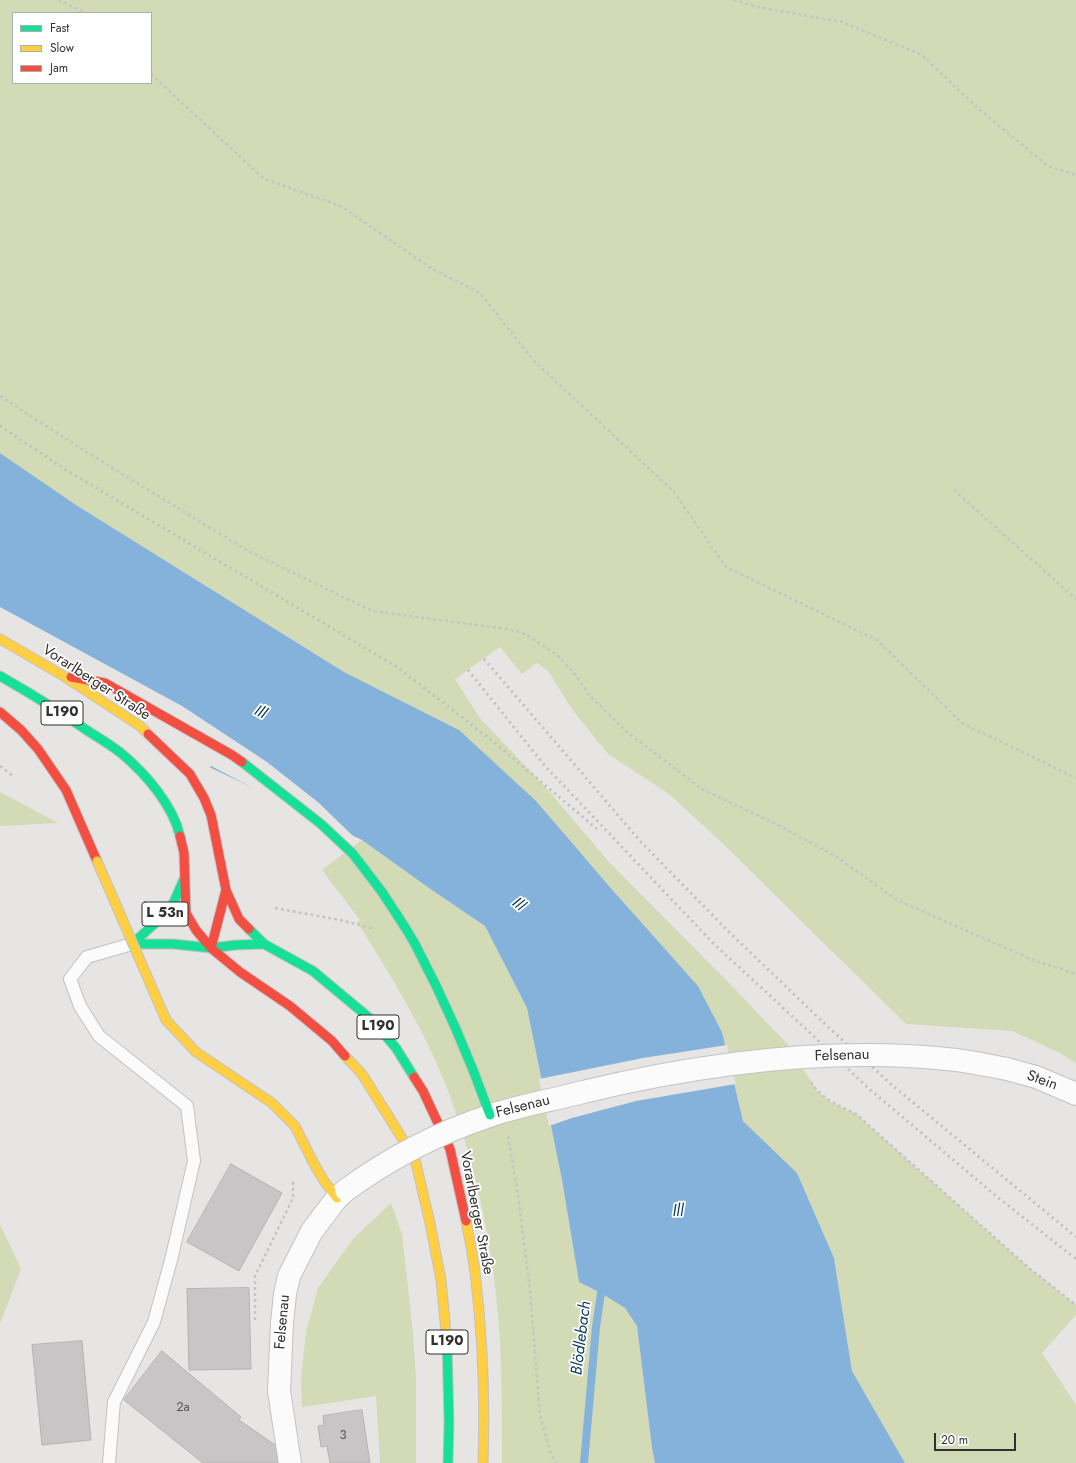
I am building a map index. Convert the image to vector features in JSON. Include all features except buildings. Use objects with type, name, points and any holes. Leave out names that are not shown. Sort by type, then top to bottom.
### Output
[{"type":"main road","name":"Vorarlberger Straße","points":[[0,638],[62,675],[140,726],[190,774],[204,798],[211,815],[226,890],[239,919],[264,944],[313,971],[373,1020],[396,1048],[423,1091],[450,1149],[465,1213],[476,1279],[482,1344],[484,1423],[483,1463]]},
{"type":"main road","points":[[62,675],[105,682],[232,755],[321,824],[352,854],[382,892],[414,942],[473,1069],[490,1115]]},
{"type":"main road","name":"L190","points":[[0,676],[47,703],[121,753],[148,780],[168,805],[178,828],[184,853],[186,875],[186,913],[196,930],[211,948],[240,972],[290,1006],[332,1041],[362,1074],[416,1159],[441,1280],[447,1347],[449,1422],[448,1463]]},
{"type":"main road","points":[[0,712],[21,730],[38,749],[66,790],[166,1020],[196,1052],[272,1103],[295,1126],[324,1181],[342,1194]]},
{"type":"main road","name":"L 53n","points":[[132,944],[162,917],[174,902],[186,875]]},
{"type":"main road","points":[[211,948],[226,890]]},
{"type":"main road","name":"L 53n","points":[[132,944],[173,944],[211,948],[264,944]]},
{"type":"street","name":"Felsenau","points":[[290,1463],[279,1391],[282,1323],[285,1294],[289,1276],[312,1231],[342,1194],[373,1170],[437,1136],[490,1115],[630,1081],[756,1062],[817,1056],[878,1055],[957,1060],[1007,1070]]},
{"type":"street","name":"Stein","points":[[1007,1070],[1036,1077],[1076,1094]]},
{"type":"lane","points":[[109,1463],[114,1402],[154,1322],[171,1260],[194,1161],[187,1106],[99,1036],[80,1006],[70,979],[87,957],[132,944]]},
{"type":"path","points":[[58,0],[84,12]]},
{"type":"path","points":[[734,0],[757,7],[842,22],[922,55],[974,105],[1048,166],[1076,175]]},
{"type":"path","points":[[152,75],[264,179],[341,206],[429,267],[480,293],[534,361],[673,491],[726,567],[877,640],[962,723],[1076,778]]},
{"type":"path","points":[[0,396],[88,453],[248,551],[372,611],[508,629],[520,632],[530,637],[556,654],[575,674],[590,696],[627,732],[702,789],[778,825],[837,857],[897,900],[1033,960],[1076,974]]},
{"type":"path","points":[[954,490],[1076,599]]},
{"type":"path","points":[[0,766],[12,775]]},
{"type":"path","points":[[809,1077],[816,1090],[830,1102],[856,1114],[1029,1268],[1076,1305]]},
{"type":"path","points":[[259,1265],[293,1198],[293,1175]]},
{"type":"path","points":[[551,1454],[556,1463]]},
{"type":"green space","points":[[0,0],[1076,0],[1076,1063],[1060,1053],[1012,1031],[906,1024],[718,839],[669,794],[608,754],[571,708],[549,672],[537,663],[522,674],[500,647],[455,679],[480,718],[548,790],[609,862],[792,1049],[816,1090],[830,1102],[856,1114],[1029,1268],[1076,1305],[1076,1315],[1042,1353],[1076,1405],[1076,1463],[905,1463],[852,1371],[834,1258],[797,1173],[743,1121],[722,1032],[698,986],[608,885],[459,730],[344,672],[76,505],[0,453]]},
{"type":"green space","points":[[0,792],[58,823],[0,826]]},
{"type":"green space","points":[[362,840],[485,926],[527,1008],[562,1180],[579,1282],[601,1293],[625,1308],[637,1326],[655,1463],[502,1463],[501,1372],[498,1309],[483,1211],[466,1146],[445,1083],[416,1021],[357,922],[360,920],[322,870]]},
{"type":"green space","points":[[391,1203],[402,1234],[413,1333],[416,1379],[416,1463],[380,1463],[376,1396],[302,1407],[301,1379],[306,1332],[318,1288],[353,1239]]},
{"type":"green space","points":[[0,1224],[21,1269],[0,1324]]},
{"type":"water","name":"Ill","points":[[0,453],[76,505],[344,672],[459,730],[536,801],[698,986],[722,1032],[743,1121],[797,1173],[834,1258],[852,1371],[905,1463],[655,1463],[637,1326],[625,1308],[601,1293],[579,1282],[562,1180],[527,1008],[485,926],[362,840],[0,667]]},
{"type":"pier","points":[[0,607],[182,706],[267,762],[319,803],[357,840],[259,793],[253,788],[211,766],[208,769],[0,669]]},
{"type":"pier","points":[[727,1045],[736,1084],[636,1101],[572,1118],[549,1126],[539,1079],[643,1058]]},
{"type":"waterway","name":"Blödlebach","points":[[584,1463],[596,1327],[601,1293],[607,1285]]},
{"type":"railway","points":[[0,426],[66,470],[397,667],[494,742],[597,829]]},
{"type":"railway","points":[[484,659],[641,842],[727,930],[828,1027],[892,1085],[1076,1237]]},
{"type":"railway","points":[[468,670],[545,766],[714,944],[867,1087],[996,1196],[1076,1259]]},
{"type":"traffic: fast","points":[[0,676],[66,716],[121,753],[139,770],[165,801],[180,836]]},
{"type":"traffic: fast","points":[[242,762],[321,824],[353,854],[382,892]]},
{"type":"traffic: fast","points":[[132,944],[162,917],[174,902],[184,879]]},
{"type":"traffic: fast","points":[[382,892],[411,937],[426,965],[465,1049],[490,1115]]},
{"type":"traffic: fast","points":[[249,929],[264,944],[313,971],[373,1021],[396,1048],[414,1077]]},
{"type":"traffic: fast","points":[[132,944],[173,944],[211,948],[264,944]]},
{"type":"traffic: fast","points":[[447,1342],[449,1422],[448,1463]]},
{"type":"traffic: slow","points":[[0,639],[62,675],[140,726],[148,734]]},
{"type":"traffic: slow","points":[[97,861],[166,1020]]},
{"type":"traffic: slow","points":[[166,1020],[196,1052],[272,1103],[295,1126],[314,1164],[324,1181],[337,1198]]},
{"type":"traffic: slow","points":[[345,1056],[362,1074],[415,1159],[430,1223],[441,1280],[447,1342]]},
{"type":"traffic: slow","points":[[466,1221],[474,1266],[482,1349],[484,1394],[483,1463]]},
{"type":"traffic: jam","points":[[71,677],[105,683],[242,762]]},
{"type":"traffic: jam","points":[[0,712],[21,730],[38,749],[66,790],[97,861]]},
{"type":"traffic: jam","points":[[148,734],[190,774],[204,798],[211,815],[226,890],[239,919],[249,929]]},
{"type":"traffic: jam","points":[[180,836],[184,853],[186,913],[196,930],[211,948],[240,972],[290,1006],[332,1041],[345,1056]]},
{"type":"traffic: jam","points":[[211,948],[226,890]]},
{"type":"traffic: jam","points":[[414,1077],[423,1091],[450,1149],[466,1221]]}]
